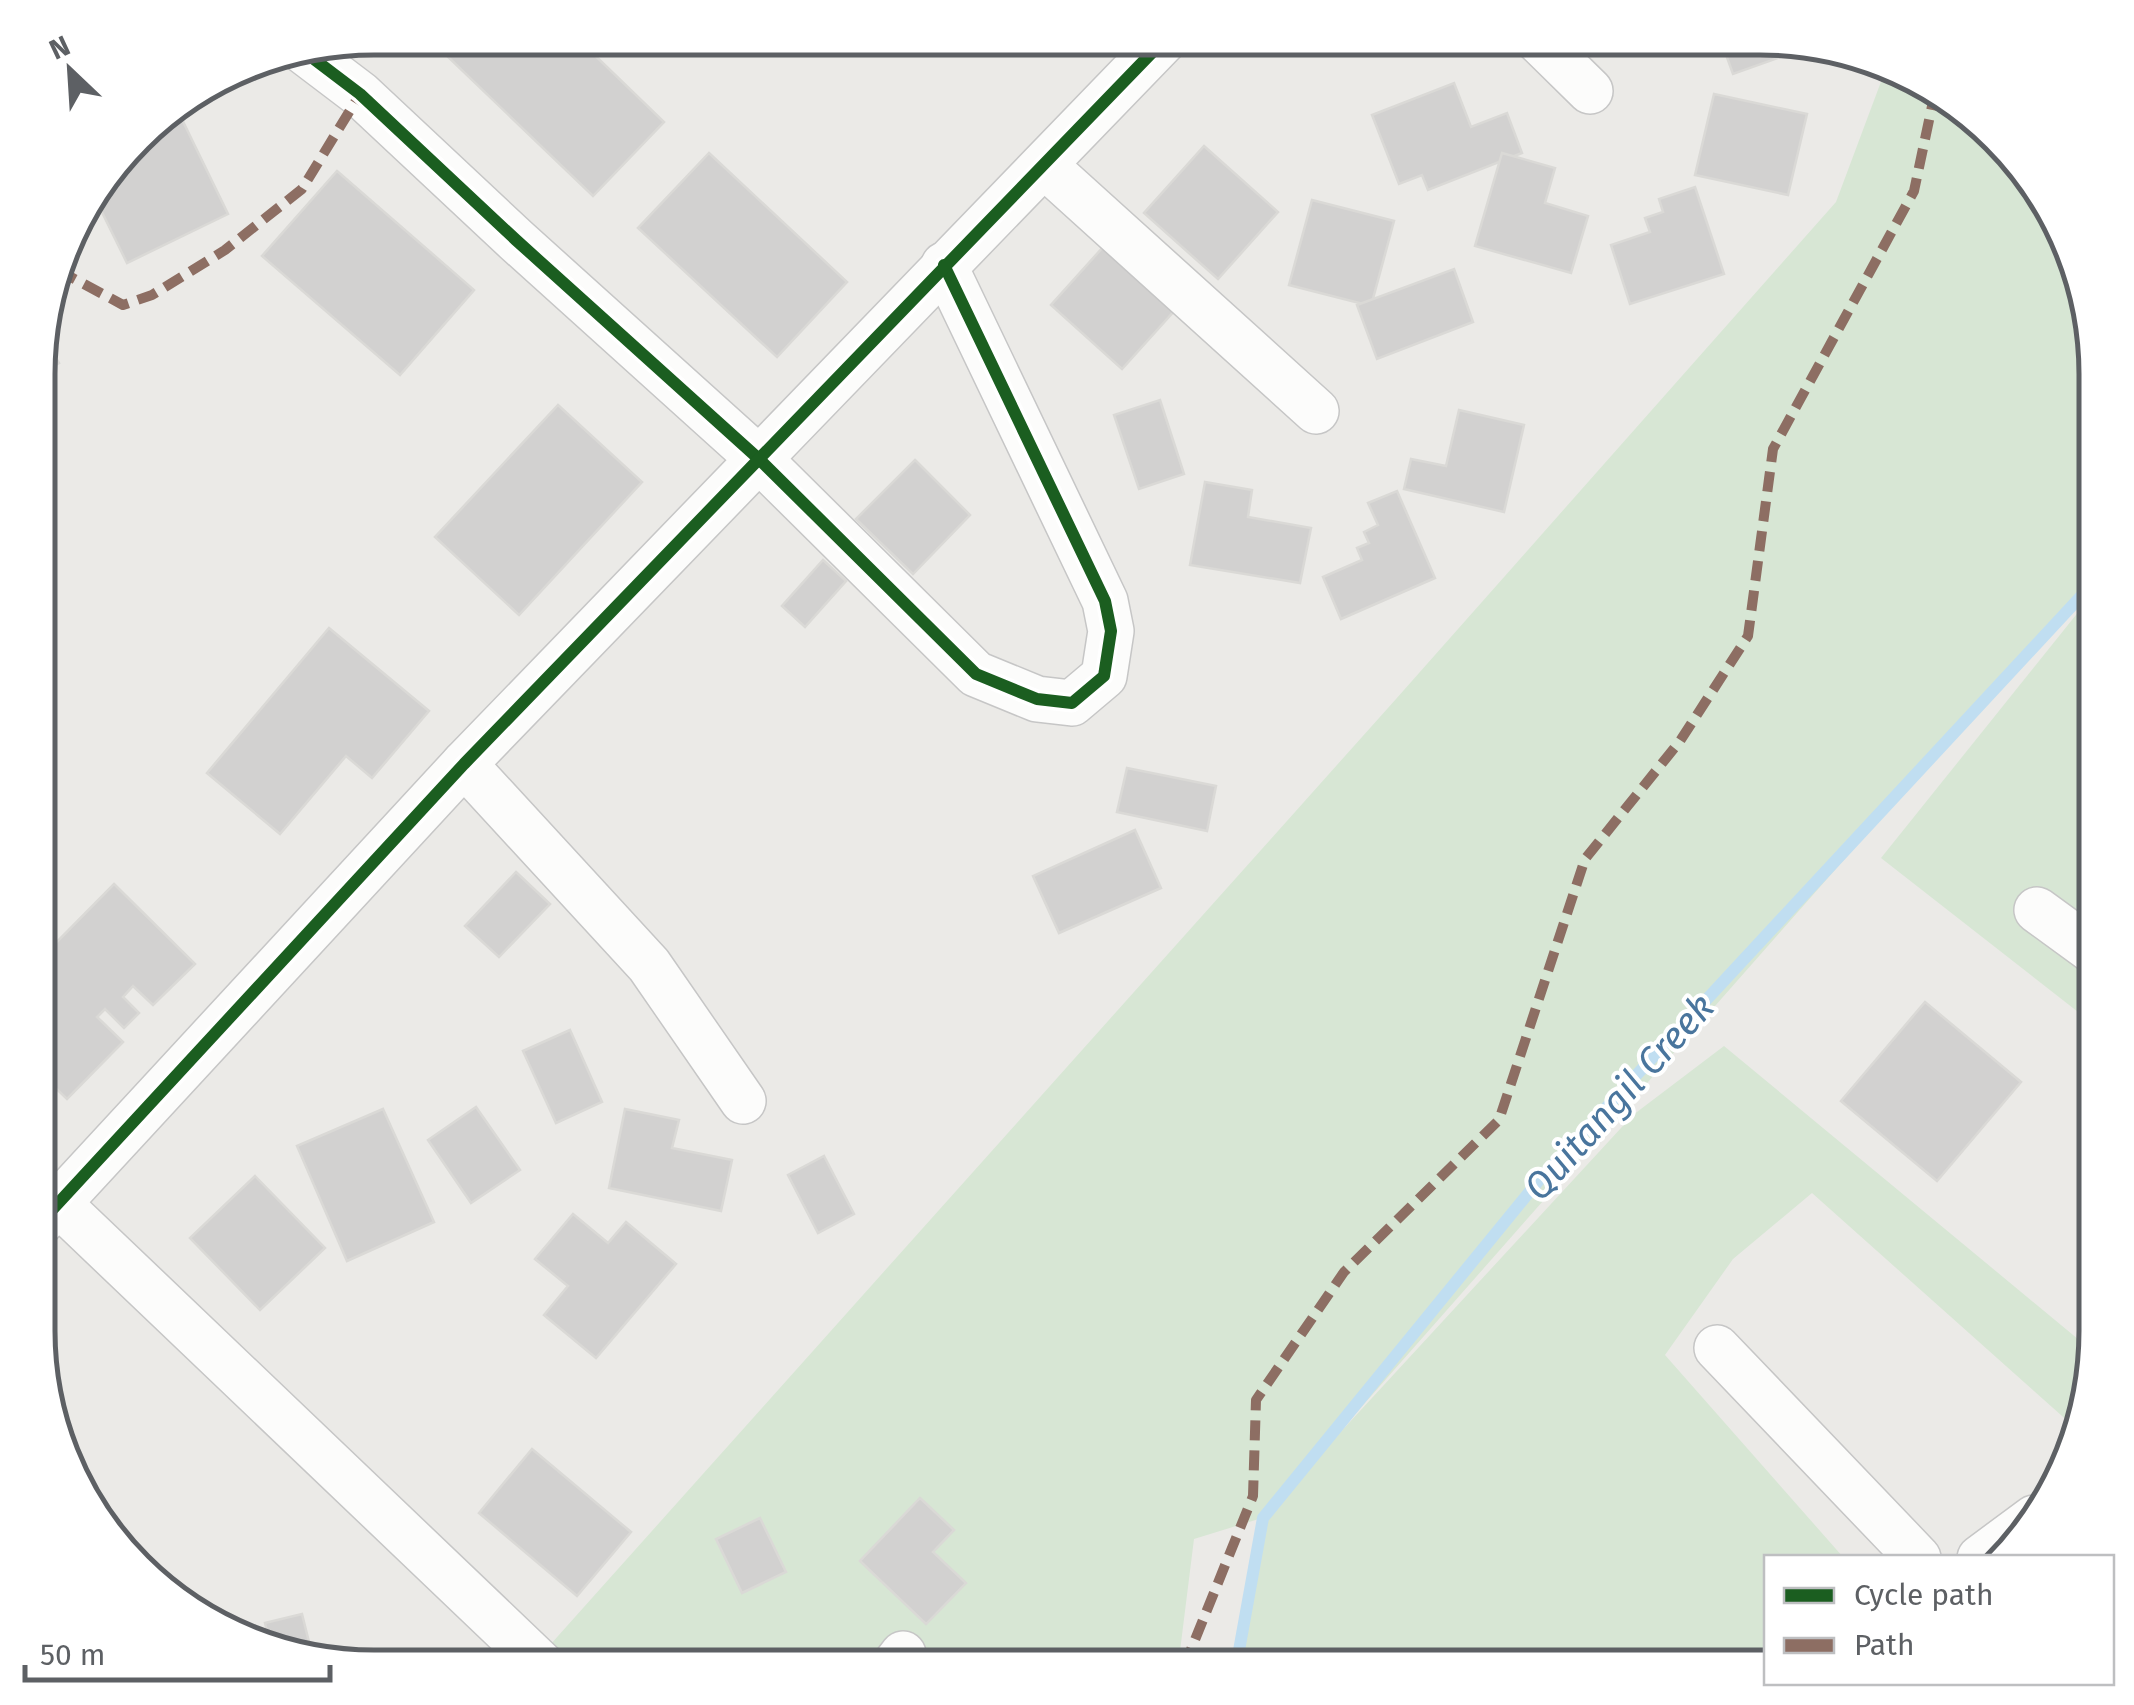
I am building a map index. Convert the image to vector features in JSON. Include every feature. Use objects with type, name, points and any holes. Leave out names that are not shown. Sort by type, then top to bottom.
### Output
[{"type":"street","points":[[56,1193],[1149,56]]},
{"type":"street","points":[[1554,56],[1590,91]]},
{"type":"street","points":[[317,61],[360,94],[760,460],[976,674],[1037,700],[1072,703],[1104,676],[1112,631],[1104,601],[944,265]]},
{"type":"street","points":[[1044,165],[1316,412]]},
{"type":"street","points":[[464,764],[648,966],[743,1102]]},
{"type":"street","points":[[2036,910],[2078,940]]},
{"type":"street","points":[[56,1214],[525,1649]]},
{"type":"street","points":[[1717,1348],[1915,1555]]},
{"type":"green space","points":[[1882,79],[1920,98],[1970,134],[2025,197],[2055,252],[2076,332],[2079,594],[1312,1463],[1633,1115],[1724,1046],[2078,1339],[2066,1420],[1812,1193],[1733,1259],[1665,1355],[1841,1555],[1764,1555],[1764,1650],[1239,1650],[1262,1518],[1194,1539],[1180,1650],[555,1649],[550,1645],[1836,202]]},
{"type":"green space","points":[[2079,611],[2078,1012],[1881,858]]},
{"type":"building","points":[[446,55],[595,55],[664,122],[593,196]]},
{"type":"building","points":[[1726,56],[1783,56],[1733,74]]},
{"type":"building","points":[[1454,83],[1471,127],[1507,113],[1522,153],[1428,190],[1422,175],[1399,184],[1372,115]]},
{"type":"building","points":[[1714,94],[1807,114],[1788,195],[1695,175]]},
{"type":"building","points":[[182,120],[228,214],[127,263],[101,210],[134,164]]},
{"type":"building","points":[[1204,146],[1278,212],[1218,279],[1144,213]]},
{"type":"building","points":[[709,153],[847,282],[777,357],[638,228]]},
{"type":"building","points":[[1502,153],[1555,168],[1545,203],[1588,216],[1571,273],[1475,246]]},
{"type":"building","points":[[337,171],[474,290],[400,375],[262,256]]},
{"type":"building","points":[[1695,187],[1724,274],[1630,304],[1611,245],[1650,232],[1645,218],[1663,212],[1659,199]]},
{"type":"building","points":[[1312,200],[1394,221],[1371,306],[1289,285]]},
{"type":"building","points":[[1104,246],[1175,310],[1122,369],[1051,305]]},
{"type":"building","points":[[1454,269],[1473,322],[1377,359],[1357,305]]},
{"type":"building","points":[[1160,400],[1184,474],[1139,489],[1114,415]]},
{"type":"building","points":[[558,405],[642,482],[519,615],[435,537]]},
{"type":"building","points":[[1459,410],[1524,425],[1504,512],[1404,489],[1411,459],[1446,466]]},
{"type":"building","points":[[915,460],[970,515],[913,574],[856,519]]},
{"type":"building","points":[[1205,482],[1252,490],[1248,517],[1311,528],[1300,583],[1190,565]]},
{"type":"building","points":[[1397,491],[1435,578],[1341,619],[1323,577],[1362,560],[1357,548],[1369,543],[1364,532],[1378,525],[1368,503]]},
{"type":"building","points":[[823,560],[846,581],[805,627],[782,606]]},
{"type":"building","points":[[329,628],[429,711],[372,778],[346,756],[280,834],[207,773]]},
{"type":"building","points":[[1127,768],[1216,786],[1207,831],[1117,812]]},
{"type":"building","points":[[1135,830],[1161,888],[1059,933],[1033,876]]},
{"type":"building","points":[[516,872],[550,904],[499,957],[465,926]]},
{"type":"building","points":[[114,884],[195,964],[153,1005],[133,986],[123,997],[139,1013],[124,1028],[105,1009],[97,1017],[123,1042],[67,1099],[56,1088],[56,943]]},
{"type":"building","points":[[1925,1002],[2021,1082],[1937,1181],[1841,1101]]},
{"type":"building","points":[[570,1030],[602,1102],[556,1123],[523,1051]]},
{"type":"building","points":[[476,1107],[520,1170],[471,1203],[428,1140]]},
{"type":"building","points":[[383,1109],[434,1222],[347,1261],[297,1146]]},
{"type":"building","points":[[625,1109],[679,1120],[672,1148],[732,1160],[721,1211],[609,1188]]},
{"type":"building","points":[[824,1156],[854,1214],[818,1233],[788,1175]]},
{"type":"building","points":[[255,1176],[325,1248],[260,1310],[190,1238]]},
{"type":"building","points":[[573,1214],[608,1243],[626,1222],[676,1264],[596,1358],[544,1315],[568,1286],[535,1259]]},
{"type":"building","points":[[532,1449],[631,1532],[577,1596],[479,1513]]},
{"type":"building","points":[[920,1498],[954,1530],[933,1552],[966,1583],[926,1624],[860,1561]]},
{"type":"building","points":[[760,1518],[786,1572],[742,1593],[716,1539]]},
{"type":"building","points":[[302,1614],[309,1643],[267,1631],[265,1623]]},
{"type":"waterway","name":"Quitangil Creek","points":[[1239,1650],[1263,1518],[1540,1179],[2079,599]]},
{"type":"marked path","points":[[71,277],[123,305],[152,295],[225,250],[302,189],[360,94]]},
{"type":"marked path","points":[[1191,1650],[1253,1496],[1256,1400],[1344,1272],[1499,1120],[1585,859],[1680,741],[1748,636],[1773,449],[1914,191],[1932,106]]},
{"type":"cycle path","points":[[56,1206],[464,764],[1149,56]]},
{"type":"cycle path","points":[[317,61],[360,94],[760,460],[976,674],[1037,699],[1072,703],[1104,676],[1111,631],[1105,601],[944,265]]}]
